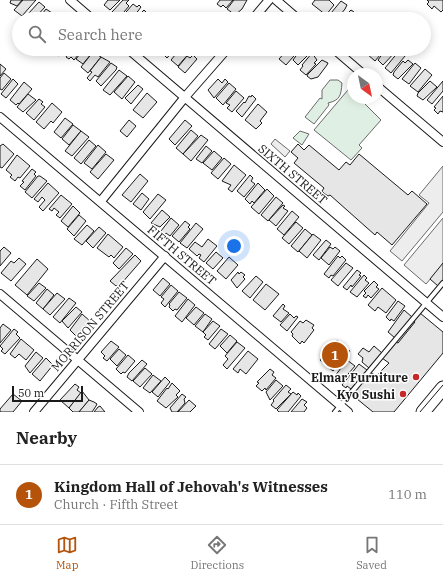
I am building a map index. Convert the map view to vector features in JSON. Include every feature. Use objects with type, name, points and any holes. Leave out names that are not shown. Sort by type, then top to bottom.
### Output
[{"type":"main road","points":[[423,412],[443,388]]},
{"type":"street","points":[[70,0],[84,12]]},
{"type":"street","points":[[259,12],[269,0]]},
{"type":"street","points":[[276,0],[290,12]]},
{"type":"street","name":"SIXTH STREET","points":[[136,56],[443,317]]},
{"type":"street","points":[[101,201],[185,97],[221,56]]},
{"type":"street","points":[[342,56],[356,68]]},
{"type":"street","points":[[383,91],[443,142]]},
{"type":"street","name":"FIFTH STREET","points":[[0,117],[165,256],[338,409],[348,412]]},
{"type":"street","name":"MORRISON STREET","points":[[34,412],[165,256]]},
{"type":"street","points":[[0,294],[139,412]]},
{"type":"lane","points":[[338,409],[443,283]]},
{"type":"green space","points":[[330,80],[338,80],[342,83],[339,97],[328,103],[329,105],[314,124],[305,117],[320,98],[322,99],[322,90]]},
{"type":"green space","points":[[347,91],[347,104],[365,104],[381,120],[359,145],[362,148],[351,160],[314,130]]},
{"type":"green space","points":[[300,131],[309,134],[302,145],[293,138]]},
{"type":"shaded area","points":[[275,139],[290,151],[285,157],[271,144]]},
{"type":"shaded area","points":[[443,166],[443,212],[402,261],[390,251],[429,203],[419,195]]},
{"type":"shaded area","points":[[443,218],[443,264],[426,284],[404,265]]},
{"type":"building","points":[[11,0],[22,0],[17,6],[10,3]]},
{"type":"building","points":[[23,0],[36,0],[26,12],[17,12],[14,10]]},
{"type":"building","points":[[108,0],[120,0],[110,10],[104,5]]},
{"type":"building","points":[[123,0],[129,0],[126,3],[129,6],[124,12],[112,12]]},
{"type":"building","points":[[220,0],[233,0],[226,8],[223,5],[221,7],[217,4]]},
{"type":"building","points":[[234,0],[247,0],[238,12],[231,12],[227,9]]},
{"type":"building","points":[[315,0],[329,0],[334,5],[328,12],[322,12],[312,4]]},
{"type":"building","points":[[427,0],[443,0],[443,10],[441,12],[434,6],[432,9],[427,4],[429,2]]},
{"type":"building","points":[[341,1],[347,5],[343,12],[332,12]]},
{"type":"building","points":[[39,2],[45,7],[40,12],[30,12]]},
{"type":"building","points":[[133,4],[137,7],[139,5],[141,7],[137,12],[126,12]]},
{"type":"building","points":[[46,9],[50,12],[44,12]]},
{"type":"building","points":[[77,56],[74,60],[71,57],[69,59],[66,57]]},
{"type":"building","points":[[78,56],[89,56],[83,64],[76,59]]},
{"type":"building","points":[[90,56],[101,57],[88,73],[81,67]]},
{"type":"building","points":[[174,56],[187,56],[178,66],[171,60]]},
{"type":"building","points":[[187,56],[190,58],[194,56],[197,59],[185,73],[178,67]]},
{"type":"building","points":[[282,56],[294,56],[286,65],[279,59]]},
{"type":"building","points":[[296,56],[307,56],[298,65],[293,60]]},
{"type":"building","points":[[310,56],[314,56],[317,60],[314,63],[316,64],[306,75],[300,70],[303,66],[302,65]]},
{"type":"building","points":[[369,56],[379,56],[375,61]]},
{"type":"building","points":[[381,56],[391,56],[383,65],[378,60]]},
{"type":"building","points":[[395,56],[405,56],[391,73],[385,68]]},
{"type":"building","points":[[101,57],[110,62],[98,77],[95,75],[90,81],[87,78],[92,72],[90,71]]},
{"type":"building","points":[[322,60],[328,63],[327,65],[318,77],[311,79],[307,76],[308,74]]},
{"type":"building","points":[[408,60],[413,64],[398,79],[393,75],[394,72],[403,61],[405,63]]},
{"type":"building","points":[[111,63],[117,67],[116,70],[101,86],[96,81]]},
{"type":"building","points":[[415,63],[421,68],[409,84],[402,79]]},
{"type":"building","points":[[0,64],[6,69],[0,76]]},
{"type":"building","points":[[425,69],[432,75],[418,92],[410,86]]},
{"type":"building","points":[[119,70],[127,76],[110,95],[103,90]]},
{"type":"building","points":[[4,73],[11,79],[2,90],[0,89],[0,78]]},
{"type":"building","points":[[128,76],[135,82],[122,99],[114,92]]},
{"type":"building","points":[[13,79],[18,84],[6,98],[1,94]]},
{"type":"building","points":[[218,79],[222,83],[225,79],[228,82],[214,98],[208,90]]},
{"type":"building","points":[[430,81],[437,87],[423,100],[417,96],[418,93]]},
{"type":"building","points":[[443,81],[443,91],[432,104],[427,100]]},
{"type":"building","points":[[24,82],[32,89],[19,104],[18,103],[16,105],[10,100]]},
{"type":"building","points":[[229,83],[236,89],[223,105],[216,98]]},
{"type":"building","points":[[138,85],[143,89],[131,104],[125,98]]},
{"type":"building","points":[[236,91],[244,98],[232,112],[227,108],[230,105],[226,103]]},
{"type":"building","points":[[147,93],[157,102],[143,118],[133,110]]},
{"type":"building","points":[[28,94],[36,100],[23,112],[17,107]]},
{"type":"building","points":[[252,95],[256,99],[242,117],[236,111],[244,102],[245,103],[249,96],[251,97]]},
{"type":"building","points":[[443,96],[443,112],[440,111],[438,114],[434,110],[436,108],[434,107]]},
{"type":"building","points":[[39,99],[43,102],[41,104],[45,107],[34,120],[26,113]]},
{"type":"building","points":[[52,103],[62,112],[53,123],[51,121],[44,129],[36,122]]},
{"type":"building","points":[[258,104],[267,112],[260,121],[262,123],[256,129],[245,120]]},
{"type":"building","points":[[65,118],[73,124],[61,138],[54,132]]},
{"type":"building","points":[[129,120],[136,126],[127,137],[120,131]]},
{"type":"building","points":[[185,120],[192,126],[175,145],[169,139]]},
{"type":"building","points":[[73,125],[81,131],[69,145],[62,139]]},
{"type":"building","points":[[191,130],[198,136],[183,154],[176,148]]},
{"type":"building","points":[[81,131],[89,137],[72,156],[65,151]]},
{"type":"building","points":[[201,135],[208,140],[191,161],[183,154]]},
{"type":"building","points":[[89,140],[96,146],[81,164],[74,158]]},
{"type":"building","points":[[3,144],[14,154],[2,168],[0,167],[0,146]]},
{"type":"building","points":[[298,144],[304,150],[309,145],[339,170],[346,162],[350,165],[359,154],[408,195],[412,191],[427,204],[392,245],[377,232],[375,235],[330,195],[328,196],[325,194],[322,191],[324,188],[294,163],[298,158],[291,152]]},
{"type":"building","points":[[98,145],[106,152],[92,169],[84,163]]},
{"type":"building","points":[[206,146],[212,151],[202,163],[196,159]]},
{"type":"building","points":[[214,151],[222,158],[212,170],[203,163]]},
{"type":"building","points":[[106,154],[114,160],[98,179],[90,172]]},
{"type":"building","points":[[17,155],[30,166],[20,178],[18,177],[15,181],[10,177],[12,175],[6,170]]},
{"type":"building","points":[[224,158],[231,164],[218,179],[211,173]]},
{"type":"building","points":[[234,165],[246,175],[232,192],[228,189],[231,185],[222,181]]},
{"type":"building","points":[[32,169],[36,172],[34,174],[36,176],[25,190],[20,186],[24,182],[22,181]]},
{"type":"building","points":[[140,174],[148,181],[131,202],[122,195]]},
{"type":"building","points":[[250,175],[253,178],[251,181],[255,184],[244,197],[237,191]]},
{"type":"building","points":[[38,176],[47,181],[32,198],[25,192]]},
{"type":"building","points":[[48,183],[59,193],[43,211],[39,207],[45,200],[42,197],[38,202],[34,199]]},
{"type":"building","points":[[258,183],[265,190],[254,203],[252,201],[250,204],[245,199]]},
{"type":"building","points":[[267,189],[274,196],[259,214],[251,207]]},
{"type":"building","points":[[142,193],[149,199],[141,210],[133,204]]},
{"type":"building","points":[[158,194],[166,200],[150,219],[143,212]]},
{"type":"building","points":[[61,195],[72,204],[60,218],[56,215],[59,212],[54,208],[52,211],[49,209]]},
{"type":"building","points":[[276,197],[283,203],[268,221],[261,215]]},
{"type":"building","points":[[283,205],[285,206],[283,208],[288,211],[276,226],[269,220]]},
{"type":"building","points":[[73,206],[80,213],[68,227],[61,221]]},
{"type":"building","points":[[162,210],[170,217],[160,227],[151,223]]},
{"type":"building","points":[[292,211],[299,217],[284,235],[277,229]]},
{"type":"building","points":[[79,215],[86,221],[74,236],[67,229]]},
{"type":"building","points":[[171,218],[179,225],[170,236],[166,233],[165,235],[161,231]]},
{"type":"building","points":[[185,221],[190,225],[188,227],[190,229],[179,242],[172,236]]},
{"type":"building","points":[[296,222],[303,228],[289,244],[282,238]]},
{"type":"building","points":[[196,223],[203,229],[187,248],[180,243]]},
{"type":"building","points":[[87,225],[94,231],[82,245],[74,239]]},
{"type":"building","points":[[99,227],[106,233],[93,248],[86,241]]},
{"type":"building","points":[[305,229],[312,235],[298,252],[291,246]]},
{"type":"building","points":[[108,234],[123,247],[114,258],[111,255],[109,257],[97,248]]},
{"type":"building","points":[[313,234],[321,240],[307,258],[299,251]]},
{"type":"building","points":[[208,239],[217,246],[204,262],[199,258],[201,255],[199,254],[197,256],[189,249],[195,242],[202,247]]},
{"type":"building","points":[[326,240],[331,244],[319,260],[313,255]]},
{"type":"building","points":[[4,247],[11,253],[0,266],[0,251]]},
{"type":"building","points":[[330,247],[333,249],[335,247],[340,251],[329,265],[321,258]]},
{"type":"building","points":[[126,248],[133,254],[119,269],[113,263]]},
{"type":"building","points":[[216,252],[223,258],[213,269],[206,263]]},
{"type":"building","points":[[135,255],[141,261],[121,284],[116,286],[110,281]]},
{"type":"building","points":[[338,256],[340,258],[342,256],[346,260],[333,276],[331,275],[329,278],[324,274]]},
{"type":"building","points":[[229,257],[238,265],[226,279],[217,271]]},
{"type":"building","points":[[19,258],[26,264],[11,281],[1,273],[11,261],[14,263]]},
{"type":"building","points":[[37,259],[48,269],[27,295],[15,285]]},
{"type":"building","points":[[346,263],[353,268],[338,286],[331,280]]},
{"type":"building","points":[[443,263],[443,280],[438,286],[430,279]]},
{"type":"building","points":[[357,270],[361,273],[359,275],[361,276],[352,287],[351,285],[347,290],[343,287]]},
{"type":"building","points":[[238,272],[239,274],[241,272],[245,275],[243,277],[245,279],[237,288],[231,280]]},
{"type":"building","points":[[364,275],[367,278],[365,280],[369,283],[357,297],[350,292]]},
{"type":"building","points":[[256,276],[263,282],[250,298],[242,291]]},
{"type":"building","points":[[163,278],[170,284],[160,296],[153,290]]},
{"type":"building","points":[[374,281],[378,285],[376,287],[379,289],[371,298],[368,295],[366,298],[363,296],[366,293],[364,291]]},
{"type":"building","points":[[39,283],[46,288],[34,301],[27,296]]},
{"type":"building","points":[[266,284],[279,294],[265,310],[253,300]]},
{"type":"building","points":[[171,285],[178,291],[165,307],[161,303],[164,299],[161,297]]},
{"type":"building","points":[[382,288],[396,300],[386,313],[378,307],[375,311],[368,305]]},
{"type":"building","points":[[47,289],[54,295],[43,309],[36,303]]},
{"type":"building","points":[[179,292],[187,298],[177,310],[175,309],[173,311],[169,307],[169,304]]},
{"type":"building","points":[[57,293],[65,299],[50,315],[43,309]]},
{"type":"building","points":[[69,298],[76,303],[60,323],[53,317]]},
{"type":"building","points":[[188,299],[195,305],[182,322],[175,316]]},
{"type":"building","points":[[398,301],[405,306],[394,321],[391,319],[390,321],[386,317]]},
{"type":"building","points":[[283,304],[285,306],[283,309],[289,313],[281,322],[273,316]]},
{"type":"building","points":[[76,307],[82,312],[68,328],[62,321]]},
{"type":"building","points":[[196,307],[204,313],[194,325],[186,318]]},
{"type":"building","points":[[404,310],[412,317],[395,338],[388,332]]},
{"type":"building","points":[[420,313],[443,332],[443,353],[394,412],[373,412],[351,394],[362,382],[364,383],[372,373],[376,376],[389,363],[382,358],[396,342],[398,343],[415,322],[413,320]]},
{"type":"building","points":[[82,314],[90,321],[76,336],[70,330]]},
{"type":"building","points":[[205,314],[212,319],[203,332],[195,326]]},
{"type":"building","points":[[290,314],[294,318],[296,316],[298,317],[287,331],[280,325]]},
{"type":"building","points":[[306,320],[314,325],[312,328],[314,330],[304,343],[302,341],[300,344],[292,336],[293,334],[291,332],[300,321],[303,323]]},
{"type":"building","points":[[213,321],[220,326],[208,340],[204,337],[206,335],[203,332]]},
{"type":"building","points":[[3,324],[11,330],[0,343],[0,328]]},
{"type":"building","points":[[14,329],[18,332],[16,334],[20,338],[5,354],[1,351],[3,349],[0,346]]},
{"type":"building","points":[[221,329],[228,334],[215,349],[209,344]]},
{"type":"building","points":[[230,335],[237,341],[227,353],[220,346]]},
{"type":"building","points":[[21,339],[34,350],[26,360],[19,354],[15,358],[10,354]]},
{"type":"building","points":[[337,340],[350,351],[333,371],[320,360]]},
{"type":"building","points":[[111,341],[119,347],[107,361],[103,358],[105,356],[101,352]]},
{"type":"building","points":[[237,342],[245,348],[227,369],[223,365],[228,359],[225,356]]},
{"type":"building","points":[[374,346],[382,353],[369,368],[362,362],[363,358],[358,354],[363,348],[369,352]]},
{"type":"building","points":[[119,349],[126,355],[117,366],[110,359]]},
{"type":"building","points":[[248,351],[258,359],[246,374],[240,369],[238,373],[233,369]]},
{"type":"building","points":[[36,352],[43,358],[30,373],[25,366]]},
{"type":"building","points":[[128,355],[135,361],[125,373],[123,372],[121,374],[116,369]]},
{"type":"building","points":[[46,358],[53,365],[40,381],[32,374]]},
{"type":"building","points":[[142,360],[147,364],[132,381],[127,377]]},
{"type":"building","points":[[347,360],[355,366],[342,381],[335,376]]},
{"type":"building","points":[[359,364],[367,370],[351,389],[347,386],[346,388],[342,385]]},
{"type":"building","points":[[145,368],[152,374],[140,387],[133,381]]},
{"type":"building","points":[[270,369],[274,372],[272,375],[276,378],[266,390],[265,388],[262,391],[256,386],[259,383],[257,382]]},
{"type":"building","points":[[153,375],[161,381],[150,393],[143,388]]},
{"type":"building","points":[[165,377],[170,382],[158,397],[152,392]]},
{"type":"building","points":[[276,380],[283,386],[270,400],[266,392]]},
{"type":"building","points":[[172,383],[180,391],[176,395],[178,397],[166,408],[157,401]]},
{"type":"building","points":[[75,384],[79,387],[77,390],[81,393],[69,408],[60,400]]},
{"type":"building","points":[[286,385],[291,389],[288,392],[291,394],[276,409],[271,405],[274,401],[273,400]]},
{"type":"building","points":[[82,391],[89,400],[79,412],[73,412],[69,408]]},
{"type":"building","points":[[293,392],[297,395],[298,393],[301,396],[288,412],[279,412],[277,410]]},
{"type":"building","points":[[13,394],[22,401],[13,412],[0,412],[0,409]]},
{"type":"building","points":[[182,394],[186,397],[184,399],[185,403],[177,412],[172,412],[170,408]]},
{"type":"building","points":[[302,399],[307,402],[304,405],[307,408],[304,412],[291,412]]},
{"type":"building","points":[[89,400],[97,404],[92,412],[79,412]]},
{"type":"building","points":[[189,400],[196,406],[190,412],[178,412]]},
{"type":"building","points":[[100,406],[105,412],[94,412],[98,407]]},
{"type":"tram line","points":[[420,412],[443,385]]},
{"type":"place","name":"Kingdom Hall of Jehovah's Witnesses","points":[[335,355]]},
{"type":"place","name":"Elmar Furniture","points":[[416,377]]},
{"type":"place","name":"Kyo Sushi","points":[[403,394]]}]
